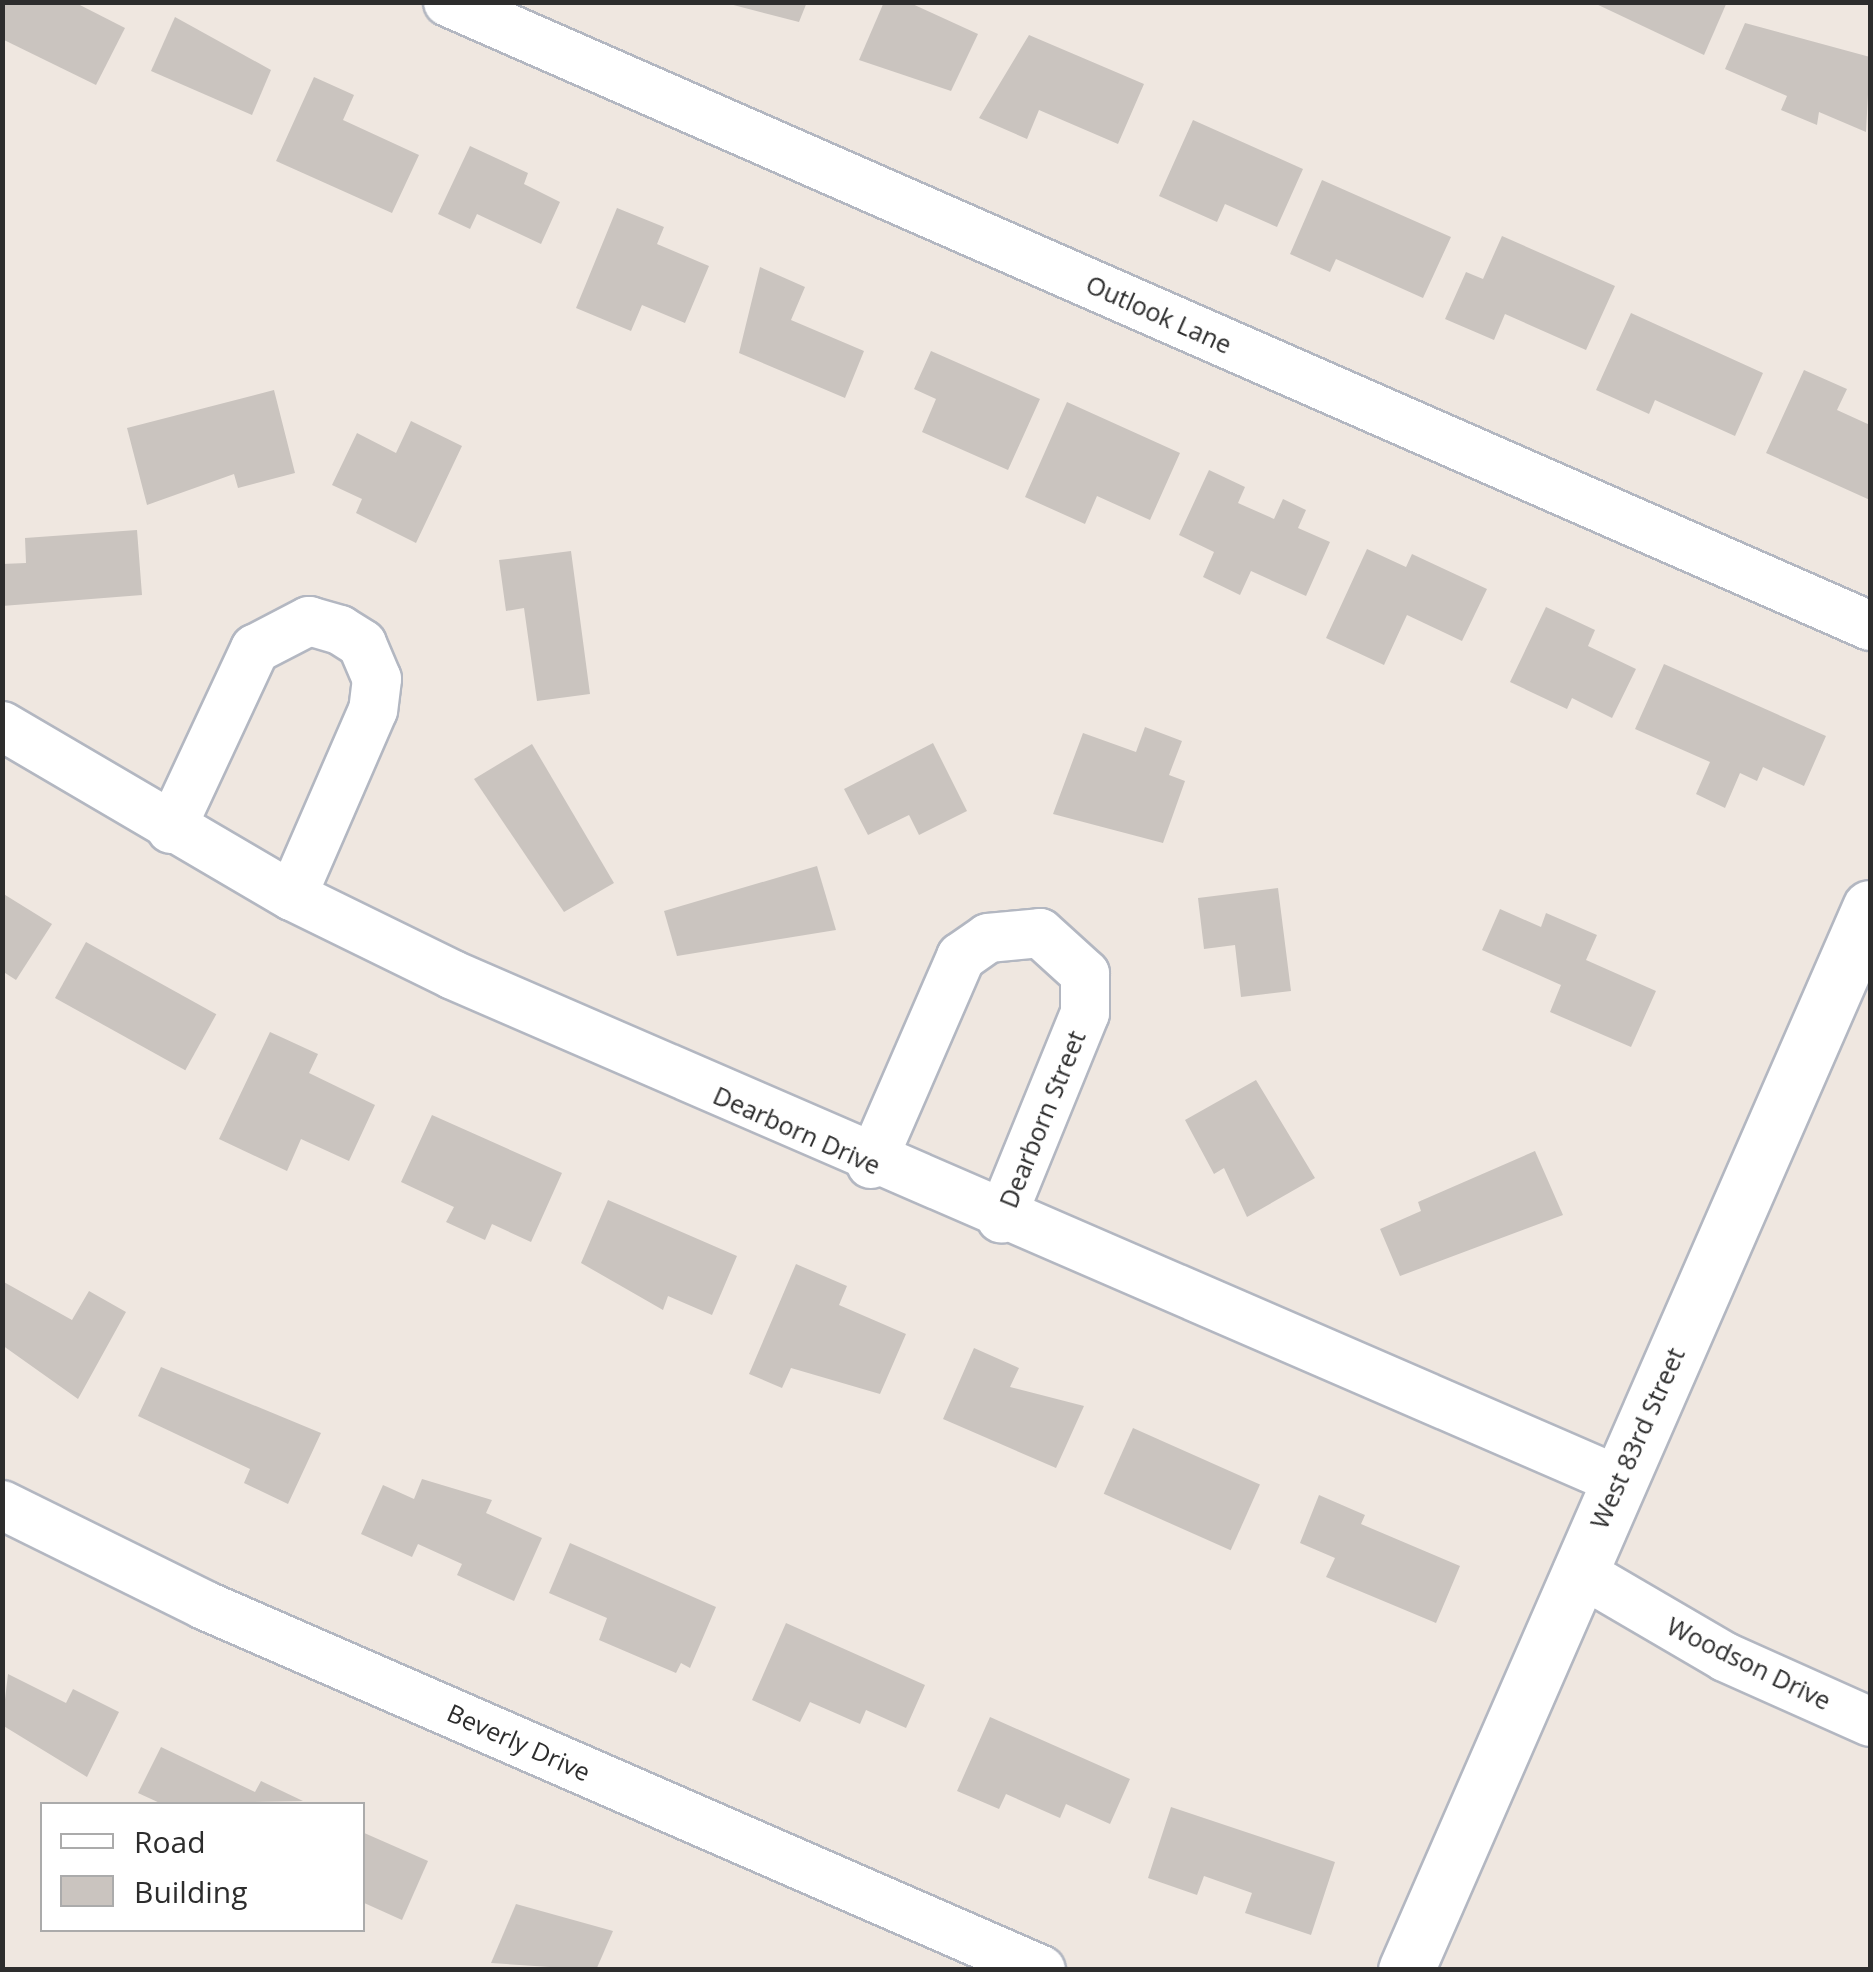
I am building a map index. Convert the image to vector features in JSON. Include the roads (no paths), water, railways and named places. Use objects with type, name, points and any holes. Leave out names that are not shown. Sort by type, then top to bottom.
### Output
[{"type":"street","name":"Outlook Lane","points":[[448,2],[1870,626]]},
{"type":"street","points":[[171,829],[255,649],[309,621],[340,630],[362,644],[376,679],[373,710],[292,896]]},
{"type":"street","name":"Dearborn Drive","points":[[2,726],[171,829],[292,896],[870,1164],[1618,1480]]},
{"type":"street","name":"West 83rd Street","points":[[1406,1970],[1870,908]]},
{"type":"street","name":"Dearborn Street","points":[[870,1164],[961,957],[988,938],[1040,933],[1085,974],[1085,1013],[1001,1219]]},
{"type":"street","name":"Beverly Drive","points":[[2,1505],[204,1605],[1041,1970]]},
{"type":"street","name":"Woodson Drive","points":[[1578,1572],[1725,1657],[1870,1722]]}]
